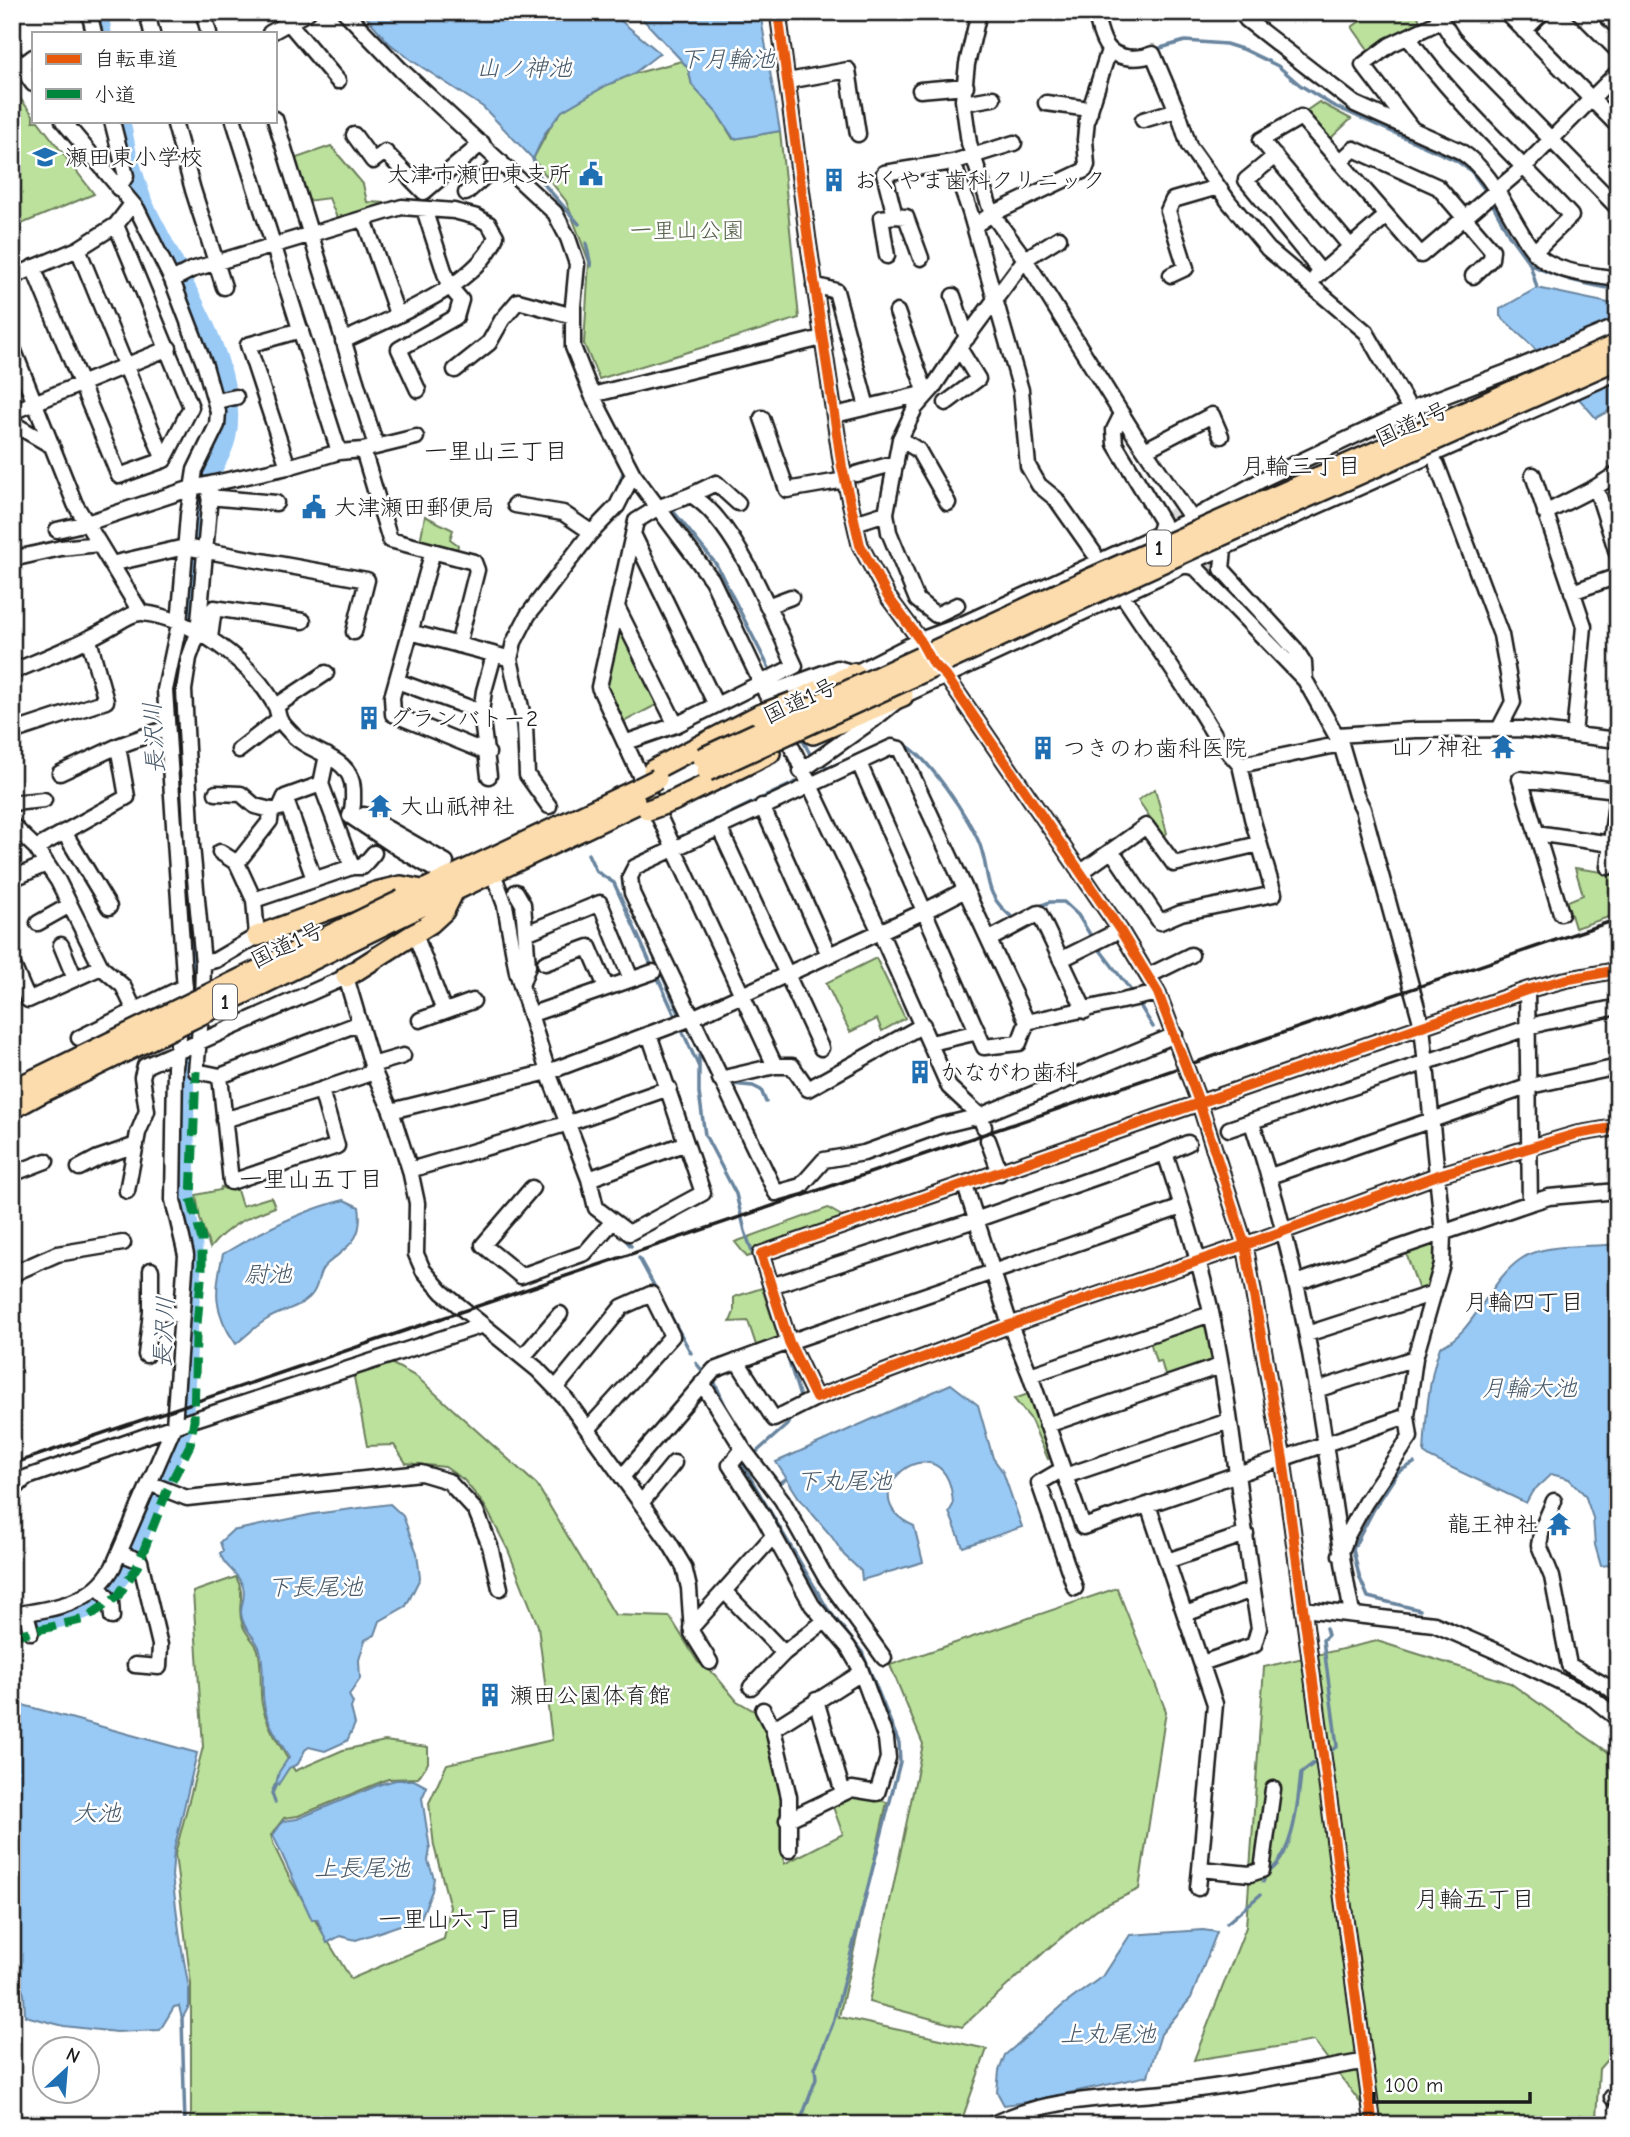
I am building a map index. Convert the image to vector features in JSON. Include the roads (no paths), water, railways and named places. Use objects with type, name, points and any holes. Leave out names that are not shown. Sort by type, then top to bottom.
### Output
[{"type":"highway","name":"国道1号","points":[[406,906],[422,890],[597,808],[652,790],[1101,574],[1618,344]]},
{"type":"highway","name":"国道1号","points":[[705,764],[1618,359]]},
{"type":"highway","points":[[652,790],[759,715],[855,673]]},
{"type":"highway","points":[[652,790],[770,753],[903,696]]},
{"type":"highway","name":"国道1号","points":[[12,1109],[38,1086],[406,906],[450,877],[493,873],[548,847],[600,832],[652,790]]},
{"type":"highway","points":[[346,977],[415,934],[444,911],[450,877]]},
{"type":"highway","points":[[257,936],[376,892],[401,886],[422,890]]},
{"type":"highway","name":"国道1号","points":[[12,1090],[38,1086]]},
{"type":"street","points":[[89,12],[94,32]]},
{"type":"street","points":[[147,12],[152,32]]},
{"type":"street","points":[[203,12],[209,32]]},
{"type":"street","points":[[272,32],[308,12]]},
{"type":"street","points":[[345,12],[401,70],[555,213],[578,264],[573,347],[592,396],[633,474],[712,580],[768,682],[808,786],[880,932],[931,1043],[948,1087],[984,1127],[1000,1173]]},
{"type":"street","points":[[778,12],[822,338],[835,415],[851,477],[860,545],[888,597],[1016,776],[1120,930],[1158,993],[1199,1102],[1245,1245],[1283,1459],[1373,2125]]},
{"type":"street","points":[[979,12],[967,64],[964,103],[973,156],[992,214],[1025,259],[1145,450],[1192,519]]},
{"type":"street","points":[[1086,110],[1108,54],[1096,12]]},
{"type":"street","points":[[1241,12],[1247,20],[1355,104],[1460,151],[1474,160],[1497,190],[1534,252],[1543,260],[1557,267],[1618,279]]},
{"type":"street","points":[[1506,12],[1618,126]]},
{"type":"street","points":[[1524,31],[1543,12]]},
{"type":"street","points":[[1579,12],[1618,51]]},
{"type":"street","points":[[1414,131],[1363,65],[1390,45],[1408,37],[1439,16],[1453,39],[1618,208]]},
{"type":"street","points":[[289,23],[338,80]]},
{"type":"street","points":[[1408,37],[1429,66],[1468,110],[1571,216],[1534,252]]},
{"type":"street","points":[[12,54],[32,83]]},
{"type":"street","points":[[1108,54],[1133,59],[1153,54],[1189,146],[1218,187],[1252,233],[1366,332],[1378,350],[1383,347],[1410,407]]},
{"type":"street","points":[[20,67],[32,58]]},
{"type":"street","points":[[788,81],[848,70],[858,134]]},
{"type":"street","points":[[1350,246],[1261,140],[1301,117],[1421,255],[1525,166],[1618,72]]},
{"type":"street","points":[[974,226],[992,214],[1085,170],[1086,110],[1096,74]]},
{"type":"street","points":[[920,90],[966,86]]},
{"type":"street","points":[[964,103],[993,98]]},
{"type":"street","points":[[1046,103],[1086,110]]},
{"type":"street","points":[[1143,120],[1177,110]]},
{"type":"street","points":[[31,1632],[21,1614],[69,1604],[99,1587],[108,1575],[151,1484],[174,1426],[181,1315],[194,1267],[186,1255],[173,1200],[177,1050],[185,986],[165,690],[180,624],[185,547],[195,470],[217,425],[216,401],[172,280],[137,209],[64,122]]},
{"type":"street","points":[[112,122],[125,176],[118,188]]},
{"type":"street","points":[[174,122],[224,288]]},
{"type":"street","points":[[234,122],[339,452]]},
{"type":"street","points":[[276,122],[343,341],[390,540],[474,562],[477,570],[458,645]]},
{"type":"street","points":[[354,135],[373,161],[385,152],[424,192],[482,143]]},
{"type":"street","points":[[895,216],[884,173],[953,162],[1014,143]]},
{"type":"street","points":[[1341,161],[1354,149],[1438,187],[1492,250],[1491,259],[1473,276]]},
{"type":"street","points":[[1275,156],[1246,180],[1321,272]]},
{"type":"street","points":[[466,193],[501,162]]},
{"type":"street","points":[[953,162],[1021,390],[1028,466],[1039,485],[1098,557]]},
{"type":"street","points":[[1171,275],[1186,268],[1168,211],[1173,200],[1218,187]]},
{"type":"street","points":[[12,277],[78,248],[116,225],[132,204]]},
{"type":"street","points":[[172,280],[191,270],[402,207],[454,211],[477,217],[489,224],[496,236],[493,246],[476,269],[433,297],[343,341]]},
{"type":"street","points":[[418,390],[400,349],[456,317],[461,300],[449,286],[424,209]]},
{"type":"street","points":[[887,256],[881,218],[895,216],[906,217],[921,258]]},
{"type":"street","points":[[1308,284],[1386,216]]},
{"type":"street","points":[[364,219],[397,314]]},
{"type":"street","points":[[33,267],[119,476],[164,460],[191,407],[169,348],[116,225]]},
{"type":"street","points":[[957,605],[936,615],[917,600],[889,532],[886,513],[900,439],[915,408],[932,389],[1025,259],[1059,238]]},
{"type":"street","points":[[78,248],[164,460]]},
{"type":"street","points":[[814,285],[836,291],[867,407]]},
{"type":"street","points":[[946,403],[978,379],[963,343],[953,296]]},
{"type":"street","points":[[455,370],[489,342],[518,301],[573,316]]},
{"type":"street","points":[[897,312],[926,393]]},
{"type":"street","points":[[768,682],[837,668],[855,673],[1098,557],[1192,519],[1265,478],[1410,407],[1507,372],[1618,326]]},
{"type":"street","points":[[288,467],[248,345],[301,330]]},
{"type":"street","points":[[592,396],[822,338]]},
{"type":"street","points":[[12,412],[169,348]]},
{"type":"street","points":[[14,355],[75,504],[141,613]]},
{"type":"street","points":[[802,771],[903,696],[1124,596],[1185,565],[1434,458],[1521,415],[1618,372]]},
{"type":"street","points":[[835,415],[926,393]]},
{"type":"street","points":[[216,401],[236,397]]},
{"type":"street","points":[[1122,414],[1125,442],[1166,512]]},
{"type":"street","points":[[1122,414],[1114,430],[1115,444],[1162,522],[1158,534]]},
{"type":"street","points":[[1145,450],[1212,415],[1221,436]]},
{"type":"street","points":[[762,418],[787,490],[851,477],[896,463]]},
{"type":"street","points":[[12,423],[52,446]]},
{"type":"street","points":[[210,490],[339,452],[416,437]]},
{"type":"street","points":[[900,439],[918,450],[948,503]]},
{"type":"street","points":[[1434,458],[1482,566],[1475,570],[1501,635],[1513,702],[1499,729]]},
{"type":"street","points":[[1545,513],[1618,473]]},
{"type":"street","points":[[549,806],[527,775],[525,725],[510,659],[514,642],[528,615],[591,532],[617,506],[633,474]]},
{"type":"street","points":[[1533,475],[1584,626],[1574,736]]},
{"type":"street","points":[[738,503],[716,483],[657,509],[636,522],[599,687],[627,742],[775,1066]]},
{"type":"street","points":[[1596,487],[1617,549]]},
{"type":"street","points":[[57,530],[87,523],[192,488],[276,503]]},
{"type":"street","points":[[202,635],[204,550],[210,490]]},
{"type":"street","points":[[627,742],[676,725],[768,682],[795,666],[742,553],[704,502],[691,495]]},
{"type":"street","points":[[514,505],[563,513],[591,532]]},
{"type":"street","points":[[855,523],[886,513]]},
{"type":"street","points":[[633,534],[716,705]]},
{"type":"street","points":[[12,559],[61,548],[99,544]]},
{"type":"street","points":[[111,565],[185,547],[367,580],[354,632]]},
{"type":"street","points":[[1224,549],[1222,569],[1295,649],[1304,663],[1305,680]]},
{"type":"street","points":[[433,551],[392,697],[393,714],[488,753]]},
{"type":"street","points":[[1185,565],[1196,568],[1305,680]]},
{"type":"street","points":[[1211,573],[1293,659],[1339,739],[1363,809],[1422,1026],[1443,1234],[1441,1265],[1415,1358],[1407,1416],[1410,1437],[1365,1503],[1340,1555]]},
{"type":"street","points":[[1572,592],[1618,576]]},
{"type":"street","points":[[1112,851],[1160,922],[1181,913],[1274,894],[1240,765],[1217,739],[1195,703],[1195,691],[1124,596]]},
{"type":"street","points":[[766,606],[791,597]]},
{"type":"street","points":[[617,607],[676,725]]},
{"type":"street","points":[[303,621],[214,608],[189,658],[184,690],[192,846],[203,963],[196,1071],[220,1076],[360,1023]]},
{"type":"street","points":[[12,671],[89,640],[130,616],[141,613],[180,624],[229,652],[253,676],[302,743],[342,765],[352,780],[354,809],[350,816],[398,848],[450,877]]},
{"type":"street","points":[[410,632],[510,659]]},
{"type":"street","points":[[12,732],[106,701],[89,640]]},
{"type":"street","points":[[489,776],[481,712],[494,655]]},
{"type":"street","points":[[239,750],[255,745],[278,713],[326,673]]},
{"type":"street","points":[[397,681],[481,712]]},
{"type":"street","points":[[60,773],[118,746],[167,728]]},
{"type":"street","points":[[1240,765],[1339,739],[1523,729],[1618,740]]},
{"type":"street","points":[[36,848],[127,797],[118,746]]},
{"type":"street","points":[[859,762],[984,1047],[1019,1043],[1027,1022],[900,749],[892,747],[762,806],[719,827],[674,847],[635,867],[630,877],[632,893],[776,1193],[802,1186],[824,1160],[864,1153],[939,1126],[984,1127],[1175,1035]]},
{"type":"street","points":[[327,755],[321,784],[352,867]]},
{"type":"street","points":[[1561,913],[1520,779],[1618,788],[1608,867]]},
{"type":"street","points":[[216,793],[241,794],[255,806],[271,810],[280,808],[285,797],[321,784]]},
{"type":"street","points":[[285,797],[314,879]]},
{"type":"street","points":[[12,803],[44,800]]},
{"type":"street","points":[[762,806],[829,955]]},
{"type":"street","points":[[237,863],[270,821],[271,810]]},
{"type":"street","points":[[12,825],[36,848],[70,905],[101,967],[123,986],[135,1011]]},
{"type":"street","points":[[1080,873],[1146,826],[1174,864],[1259,844]]},
{"type":"street","points":[[719,827],[821,1048]]},
{"type":"street","points":[[64,832],[109,907]]},
{"type":"street","points":[[1536,833],[1611,844]]},
{"type":"street","points":[[203,963],[216,960],[257,936],[254,900],[237,863],[220,852]]},
{"type":"street","points":[[254,900],[352,867],[362,867],[374,853]]},
{"type":"street","points":[[12,879],[46,864]]},
{"type":"street","points":[[493,873],[505,905],[517,972],[548,1072],[589,1179],[596,1208],[629,1233],[703,1193],[649,1034]]},
{"type":"street","points":[[391,1111],[548,1072],[692,1018],[965,890]]},
{"type":"street","points":[[516,892],[523,904],[526,933],[528,965],[522,983]]},
{"type":"street","points":[[526,933],[600,903],[631,979]]},
{"type":"street","points":[[38,923],[70,905]]},
{"type":"street","points":[[990,939],[1039,913],[1085,1011]]},
{"type":"street","points":[[1062,959],[1120,930]]},
{"type":"street","points":[[415,934],[444,1011]]},
{"type":"street","points":[[61,945],[75,979]]},
{"type":"street","points":[[183,948],[201,946]]},
{"type":"street","points":[[545,963],[589,947],[606,987]]},
{"type":"street","points":[[1148,976],[1191,955]]},
{"type":"street","points":[[12,962],[28,1000],[101,967]]},
{"type":"street","points":[[816,1398],[789,1342],[761,1254],[1527,990],[1618,970]]},
{"type":"street","points":[[532,1014],[653,972]]},
{"type":"street","points":[[127,1191],[136,1145],[147,1111],[142,1077],[145,1066],[346,977],[373,1069],[411,1170],[417,1203],[416,1254],[423,1270],[442,1292],[523,1357],[556,1388],[588,1429],[684,1567],[689,1588],[692,1633],[710,1662]]},
{"type":"street","points":[[79,1038],[185,986]]},
{"type":"street","points":[[1527,990],[1530,1203]]},
{"type":"street","points":[[1027,1022],[1158,993]]},
{"type":"street","points":[[420,1020],[473,1001]]},
{"type":"street","points":[[1230,1129],[1528,1028],[1582,1013],[1618,1007]]},
{"type":"street","points":[[720,1079],[775,1066],[792,1066],[808,1089],[923,1026]]},
{"type":"street","points":[[931,1043],[978,1032]]},
{"type":"street","points":[[224,1120],[321,1090],[403,1056]]},
{"type":"street","points":[[1270,1177],[1530,1086],[1618,1067]]},
{"type":"street","points":[[220,1076],[231,1182],[337,1146],[321,1090]]},
{"type":"street","points":[[411,1170],[569,1123],[669,1088]]},
{"type":"street","points":[[1252,1123],[1284,1229],[1307,1334],[1340,1555],[1352,1613]]},
{"type":"street","points":[[737,1361],[774,1419],[816,1398],[1010,1325],[1245,1245],[1438,1175],[1576,1134],[1618,1127]]},
{"type":"street","points":[[589,1179],[686,1143]]},
{"type":"street","points":[[771,1286],[975,1220],[1188,1143]]},
{"type":"street","points":[[79,1168],[98,1158],[136,1145]]},
{"type":"street","points":[[1165,1153],[1198,1260],[1211,1314],[1230,1421],[1259,1629],[1254,1645],[1202,1663]]},
{"type":"street","points":[[12,1174],[46,1161]]},
{"type":"street","points":[[965,1185],[1010,1325],[1047,1426],[1061,1475],[1083,1527],[1407,1416]]},
{"type":"street","points":[[532,1188],[483,1245],[521,1276],[585,1252],[613,1221]]},
{"type":"street","points":[[1296,1283],[1530,1203],[1549,1198],[1618,1191]]},
{"type":"street","points":[[622,1477],[706,1378],[737,1361],[1182,1207]]},
{"type":"street","points":[[12,1274],[57,1254],[123,1243]]},
{"type":"street","points":[[146,1354],[152,1312],[151,1270]]},
{"type":"street","points":[[1307,1334],[1434,1293]]},
{"type":"street","points":[[556,1388],[622,1307],[651,1294],[672,1336],[588,1429]]},
{"type":"street","points":[[152,1312],[181,1315]]},
{"type":"street","points":[[523,1357],[560,1314]]},
{"type":"street","points":[[1030,1375],[1211,1314]]},
{"type":"street","points":[[12,1492],[25,1478],[174,1426],[483,1325]]},
{"type":"street","points":[[1316,1390],[1415,1358]]},
{"type":"street","points":[[1047,1426],[1220,1366]]},
{"type":"street","points":[[165,1377],[176,1392]]},
{"type":"street","points":[[706,1378],[747,1455],[782,1500],[826,1578],[884,1658]]},
{"type":"street","points":[[1075,1588],[1039,1483],[1230,1421]]},
{"type":"street","points":[[747,1455],[730,1465],[774,1535],[812,1605],[848,1647],[862,1674],[886,1739],[888,1758],[877,1793],[852,1789],[787,1820]]},
{"type":"street","points":[[641,1503],[674,1463]]},
{"type":"street","points":[[151,1484],[187,1498],[421,1474],[448,1480],[477,1511],[490,1546],[500,1588]]},
{"type":"street","points":[[1554,1501],[1542,1529],[1539,1545],[1552,1577],[1570,1665],[1618,1695]]},
{"type":"street","points":[[1148,1505],[1215,1703],[1198,1888]]},
{"type":"street","points":[[1167,1562],[1246,1534]]},
{"type":"street","points":[[691,1628],[774,1535]]},
{"type":"street","points":[[120,1553],[139,1561],[160,1645],[159,1667],[135,1665]]},
{"type":"street","points":[[99,1587],[111,1601],[112,1617]]},
{"type":"street","points":[[1185,1614],[1252,1590]]},
{"type":"street","points":[[725,1592],[784,1653]]},
{"type":"street","points":[[1303,1609],[1434,1624],[1590,1696],[1618,1719]]},
{"type":"street","points":[[751,1687],[784,1653],[826,1620]]},
{"type":"street","points":[[773,1729],[862,1674]]},
{"type":"street","points":[[816,1700],[843,1793]]},
{"type":"street","points":[[763,1710],[773,1729],[789,1797],[789,1850]]},
{"type":"street","points":[[1200,1868],[1250,1874],[1262,1870],[1273,1788]]},
{"type":"street","points":[[991,2125],[1025,2112],[1078,2101],[1183,2091],[1363,2062]]},
{"type":"water","name":"山ノ神池","points":[[362,12],[610,12],[660,53],[633,74],[607,85],[562,111],[545,133],[533,159],[483,107],[389,43]]},
{"type":"water","name":"下月輪池","points":[[636,12],[760,12],[780,131],[734,139],[717,113],[692,85],[688,68]]},
{"type":"water","points":[[1537,288],[1618,305],[1618,406],[1596,418],[1532,346],[1500,316],[1500,309]]},
{"type":"water","name":"尉池","points":[[344,1200],[359,1207],[359,1227],[353,1241],[324,1267],[309,1298],[266,1320],[236,1344],[219,1311],[217,1290],[223,1254],[281,1222]]},
{"type":"water","name":"月輪大池","points":[[1618,1244],[1618,1564],[1601,1566],[1595,1545],[1593,1518],[1585,1495],[1569,1479],[1551,1474],[1532,1492],[1526,1503],[1424,1453],[1430,1386],[1440,1347],[1462,1331],[1510,1268],[1521,1259],[1543,1250]]},
{"type":"water","name":"下丸尾池","points":[[951,1384],[978,1405],[993,1458],[1003,1472],[1022,1527],[963,1547],[949,1512],[953,1505],[947,1478],[935,1465],[920,1463],[905,1469],[893,1481],[889,1496],[895,1512],[914,1526],[923,1562],[862,1580],[861,1571],[844,1555],[799,1498],[776,1462]]},
{"type":"water","name":"下長尾池","points":[[390,1504],[403,1516],[417,1553],[420,1578],[406,1606],[380,1621],[375,1635],[365,1640],[359,1660],[360,1679],[349,1695],[353,1703],[351,1708],[355,1724],[347,1741],[325,1751],[309,1747],[298,1764],[289,1768],[278,1785],[279,1772],[289,1757],[265,1711],[260,1650],[242,1619],[243,1587],[222,1558],[220,1542],[232,1531],[314,1514]]},
{"type":"water","name":"大池","points":[[12,1702],[197,1753],[174,1850],[172,1876],[189,1989],[189,2006],[182,2019],[179,2006],[174,2007],[160,2030],[116,2032],[64,2026],[25,2016],[24,1994],[17,1978],[12,1977]]},
{"type":"water","name":"上長尾池","points":[[396,1780],[414,1780],[427,1787],[422,1798],[430,1849],[428,1861],[434,1878],[432,1891],[421,1918],[356,1940],[340,1936],[327,1943],[317,1919],[312,1920],[273,1835],[283,1821],[297,1819]]},
{"type":"water","name":"上丸尾池","points":[[1203,1930],[1217,1932],[1191,1998],[1161,2034],[1148,2076],[1004,2105],[997,2092],[999,2071],[1005,2055],[1062,2006],[1104,1975],[1130,1935]]},
{"type":"waterway","name":"長沢川","points":[[99,12],[102,32]]},
{"type":"waterway","points":[[1157,49],[1185,41],[1226,44],[1245,50],[1278,66],[1300,85],[1332,105],[1457,161],[1471,171],[1485,190]]},
{"type":"waterway","points":[[12,43],[17,51]]},
{"type":"waterway","name":"長沢川","points":[[121,122],[127,153],[143,203],[177,269]]},
{"type":"waterway","points":[[533,159],[542,182],[579,224]]},
{"type":"waterway","points":[[128,185],[138,196]]},
{"type":"waterway","points":[[1493,205],[1509,235],[1530,264],[1537,288]]},
{"type":"waterway","points":[[586,243],[591,266]]},
{"type":"waterway","points":[[1530,264],[1562,277],[1618,290]]},
{"type":"waterway","name":"長沢川","points":[[185,286],[218,358],[229,417],[225,441],[204,485]]},
{"type":"waterway","points":[[614,497],[623,473]]},
{"type":"waterway","name":"長沢川","points":[[192,938],[175,692],[189,635],[196,534],[202,495]]},
{"type":"waterway","points":[[674,512],[716,564],[772,674]]},
{"type":"waterway","points":[[515,709],[519,750]]},
{"type":"waterway","points":[[800,735],[810,754]]},
{"type":"waterway","points":[[900,743],[910,748],[933,771],[967,820],[980,845],[996,901],[1013,918],[1027,912]]},
{"type":"waterway","points":[[823,766],[828,768],[860,754]]},
{"type":"waterway","points":[[678,838],[796,782]]},
{"type":"waterway","points":[[627,897],[623,885],[625,869],[638,857],[665,845]]},
{"type":"waterway","points":[[588,854],[596,871],[614,883],[653,969]]},
{"type":"waterway","points":[[1037,907],[1050,902],[1064,902],[1078,915],[1091,936]]},
{"type":"waterway","points":[[636,916],[679,1013]]},
{"type":"waterway","points":[[1100,950],[1132,992]]},
{"type":"waterway","name":"長沢川","points":[[12,1626],[71,1615],[95,1605],[104,1596],[120,1577],[134,1548],[183,1429],[193,1247],[186,1210],[184,1050],[194,993],[194,956]]},
{"type":"waterway","points":[[657,976],[676,1018]]},
{"type":"waterway","points":[[1141,1007],[1153,1027]]},
{"type":"waterway","points":[[681,1028],[699,1067]]},
{"type":"waterway","points":[[688,1028],[712,1078]]},
{"type":"waterway","points":[[699,1055],[699,1093],[705,1135],[736,1194],[767,1297]]},
{"type":"waterway","points":[[731,1084],[753,1086],[761,1090],[766,1102]]},
{"type":"waterway","points":[[622,1236],[631,1246]]},
{"type":"waterway","points":[[639,1258],[691,1353]]},
{"type":"waterway","points":[[786,1352],[801,1400]]},
{"type":"waterway","points":[[696,1363],[704,1373]]},
{"type":"waterway","points":[[710,1378],[714,1381],[729,1414]]},
{"type":"waterway","points":[[753,1455],[787,1425],[792,1416]]},
{"type":"waterway","points":[[747,1460],[742,1464],[827,1608],[862,1652],[899,1743],[900,1762],[833,2023],[815,2068],[816,2079],[799,2125]]},
{"type":"waterway","points":[[1414,1463],[1398,1472],[1353,1549],[1359,1576],[1368,1597],[1420,1610]]},
{"type":"waterway","points":[[780,1483],[786,1479]]},
{"type":"waterway","points":[[1326,1628],[1328,1635],[1323,1640],[1337,1746],[1331,1751]]},
{"type":"waterway","points":[[1271,1870],[1279,1862],[1290,1839],[1301,1773],[1314,1763]]},
{"type":"waterway","points":[[275,1802],[272,1793],[276,1784]]},
{"type":"waterway","points":[[1227,1923],[1260,1895]]},
{"type":"waterway","points":[[182,2019],[185,2125]]},
{"type":"tunnel","points":[[1407,404],[1425,440]]},
{"type":"tunnel","points":[[1166,512],[1211,573]]},
{"type":"railway","points":[[12,1464],[1618,919]]},
{"type":"place","name":"瀬田東小学校","points":[[45,157]]},
{"type":"place","name":"大津市瀬田東支所","points":[[591,174]]},
{"type":"place","name":"おくやま歯科クリニック","points":[[834,180]]},
{"type":"place","name":"大津瀬田郵便局","points":[[314,507]]},
{"type":"place","name":"グランバトー2","points":[[369,718]]},
{"type":"place","name":"山ノ神社","points":[[1503,747]]},
{"type":"place","name":"つきのわ歯科医院","points":[[1043,748]]},
{"type":"place","name":"大山祇神社","points":[[380,806]]},
{"type":"place","name":"かながわ歯科","points":[[920,1072]]},
{"type":"place","name":"龍王神社","points":[[1559,1524]]},
{"type":"place","name":"瀬田公園体育館","points":[[490,1695]]},
{"type":"district","name":"一里山三丁目","points":[[496,451]]},
{"type":"district","name":"月輪三丁目","points":[[1301,466]]},
{"type":"district","name":"一里山五丁目","points":[[311,1179]]},
{"type":"district","name":"月輪四丁目","points":[[1524,1302]]},
{"type":"district","name":"月輪五丁目","points":[[1475,1899]]},
{"type":"district","name":"一里山六丁目","points":[[450,1919]]},
{"type":"park label","name":"一里山公園","points":[[687,230]]}]
